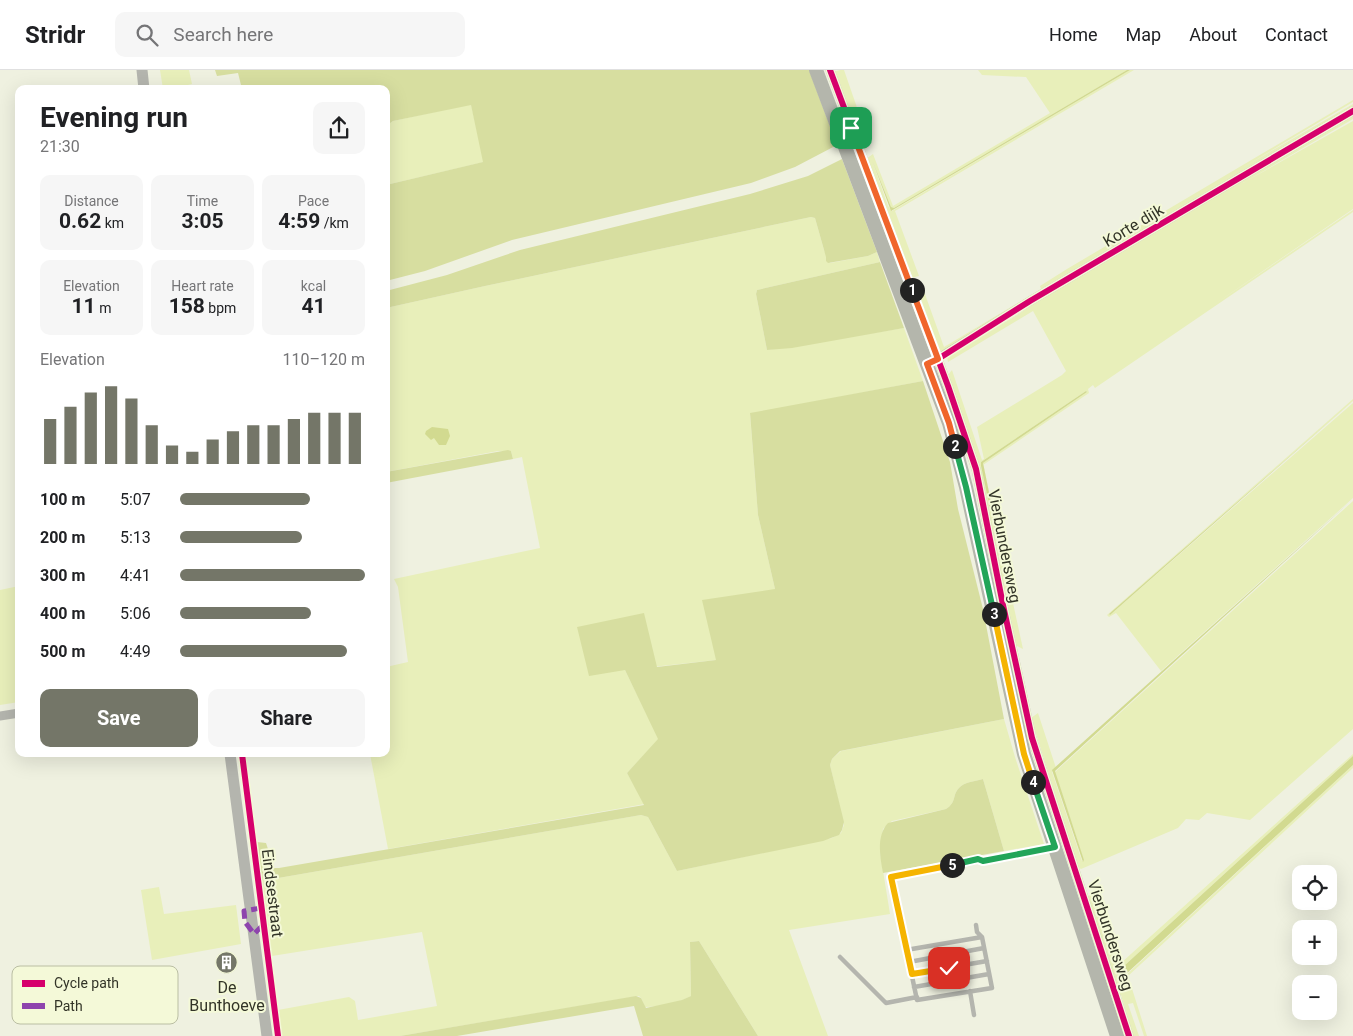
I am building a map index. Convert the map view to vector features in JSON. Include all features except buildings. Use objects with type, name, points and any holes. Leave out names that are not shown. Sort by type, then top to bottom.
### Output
[{"type":"main road","name":"Vierbundersweg","points":[[816,70],[932,361],[966,487],[1024,754],[1117,1036]]},
{"type":"street","points":[[142,70],[144,85]]},
{"type":"street","name":"Vierbundersweg","points":[[830,70],[932,361],[976,469],[1004,614],[1032,738],[1129,1036]]},
{"type":"street","name":"Korte dijk","points":[[932,361],[1030,301],[1353,111]]},
{"type":"street","points":[[0,716],[15,714]]},
{"type":"street","name":"Eindsestraat","points":[[230,757],[267,1036]]},
{"type":"lane","points":[[976,925],[977,932],[982,937],[992,988],[917,1000],[891,877],[978,859],[983,861],[1055,847]]},
{"type":"lane","points":[[906,950],[982,937]]},
{"type":"lane","points":[[909,962],[984,948]]},
{"type":"lane","points":[[840,957],[886,1003],[917,997]]},
{"type":"lane","points":[[912,974],[986,961]]},
{"type":"lane","points":[[914,987],[989,974]]},
{"type":"lane","points":[[970,992],[974,1014]]},
{"type":"shaded area","points":[[160,70],[189,70],[192,84],[162,85]]},
{"type":"shaded area","points":[[215,70],[809,70],[837,145],[795,167],[751,183],[512,240],[425,271],[390,280],[390,184],[483,162],[471,105],[390,123],[390,85],[241,85],[238,73],[217,76]]},
{"type":"shaded area","points":[[844,70],[862,122],[854,128],[833,72]]},
{"type":"shaded area","points":[[978,70],[1127,70],[894,208],[891,207],[872,160],[888,206],[892,211],[1130,70],[1134,70],[895,211],[919,276],[911,278],[866,159],[873,154],[893,206],[1050,113],[1026,77],[982,75]]},
{"type":"shaded area","points":[[1127,70],[1130,70],[891,211],[872,160],[891,207],[894,208]]},
{"type":"shaded area","points":[[1353,100],[1353,102],[1242,168],[1353,104],[1353,108],[939,355],[914,285],[921,283],[944,347],[1041,289],[1040,286],[1067,269]]},
{"type":"shaded area","points":[[471,104],[484,162],[390,184],[390,123]]},
{"type":"shaded area","points":[[1353,114],[1353,119],[1243,183],[1353,121],[1353,209],[1212,306],[1353,210],[1353,212],[1095,388],[1093,385],[1088,389],[1089,393],[983,465],[983,463],[1087,392],[981,462],[1023,649],[1015,645],[982,484],[947,376],[952,370],[982,460],[984,459],[977,427],[1066,371],[1033,311],[948,362],[947,357],[1017,315],[1054,290]]},
{"type":"shaded area","points":[[842,159],[877,252],[868,256],[828,263],[815,218],[811,217],[390,307],[390,290],[447,275],[520,250],[750,194],[808,176]]},
{"type":"shaded area","points":[[811,217],[815,218],[824,250],[830,263],[868,256],[877,252],[880,262],[757,290],[756,294],[767,350],[904,328],[923,381],[750,414],[758,515],[775,589],[716,660],[625,670],[659,739],[627,773],[645,804],[388,849],[371,757],[390,757],[390,666],[408,662],[398,587],[394,579],[540,548],[522,457],[513,459],[511,451],[498,451],[390,471],[390,307]]},
{"type":"shaded area","points":[[880,262],[904,328],[792,348],[767,350],[756,294],[757,290]]},
{"type":"shaded area","points":[[923,381],[950,462],[958,509],[983,609],[1004,719],[840,751],[832,759],[830,765],[844,822],[839,835],[823,841],[677,871],[648,817],[641,815],[261,881],[257,842],[266,843],[270,861],[274,868],[279,868],[644,805],[627,773],[658,739],[625,670],[589,676],[577,627],[644,613],[657,667],[716,660],[702,600],[775,589],[758,515],[750,413]]},
{"type":"shaded area","points":[[1086,391],[983,463],[998,536],[996,536],[981,462]]},
{"type":"shaded area","points":[[1353,399],[1353,401],[1109,614],[1353,403],[1353,498],[1161,671],[1116,613],[1109,617],[1107,615]]},
{"type":"shaded area","points":[[1353,401],[1110,615],[1109,614]]},
{"type":"shaded area","points":[[432,427],[448,429],[450,436],[446,445],[439,445],[434,438],[431,440],[425,434]]},
{"type":"shaded area","points":[[508,450],[511,451],[513,459],[390,482],[390,471]]},
{"type":"shaded area","points":[[1353,499],[1055,771],[1084,860],[1083,862],[1052,770]]},
{"type":"shaded area","points":[[1353,501],[1353,729],[1250,820],[1207,813],[1199,820],[1186,819],[1178,828],[1081,869],[1078,867],[1031,718],[1038,713],[1056,768],[1052,772],[1082,861],[1084,861],[1055,772]]},
{"type":"shaded area","points":[[15,587],[15,703],[0,705],[0,590]]},
{"type":"shaded area","points":[[1004,719],[1044,844],[1004,851],[983,779],[961,786],[952,804],[946,809],[892,821],[883,829],[880,852],[890,914],[789,930],[828,1036],[758,1036],[699,941],[690,942],[691,996],[668,1004],[645,1007],[639,996],[400,1036],[281,1036],[278,1010],[349,997],[355,1001],[358,1020],[437,1006],[422,932],[272,956],[270,954],[261,881],[641,815],[648,817],[677,871],[832,838],[841,833],[844,825],[830,765],[832,759],[841,751]]},
{"type":"shaded area","points":[[1353,754],[1124,966],[1117,968],[1129,987],[1125,976],[1353,765],[1353,768],[1128,976],[1147,1036],[1144,1036],[1133,1003],[1128,1004],[1139,1036],[1133,1036],[1087,896],[1099,893],[1121,963]]},
{"type":"shaded area","points":[[1353,756],[1353,765],[1125,975],[1129,988],[1124,990],[1116,969],[1124,966]]},
{"type":"shaded area","points":[[983,779],[1004,851],[883,873],[880,840],[888,823],[946,809],[952,804],[961,786]]},
{"type":"shaded area","points":[[159,887],[164,914],[236,905],[241,944],[152,960],[141,890]]},
{"type":"shaded area","points":[[699,941],[758,1036],[643,1036],[634,1006],[457,1036],[400,1036],[636,996],[641,998],[646,1008],[682,1000],[691,996],[690,942]]},
{"type":"marked path","points":[[261,908],[244,911],[245,922],[254,934],[263,925]]},
{"type":"cycle path","points":[[830,70],[948,386],[976,469],[1032,738],[1129,1036]]},
{"type":"cycle path","points":[[927,364],[1030,301],[1353,111]]},
{"type":"cycle path","points":[[242,757],[278,1036]]},
{"type":"place","name":"De Bunthoeve","points":[[227,963]]},
{"type":"route","points":[[851,128],[938,359],[927,364],[949,423],[966,487],[1024,754],[1055,847],[983,861],[978,859],[891,877],[912,974],[949,968]]}]
